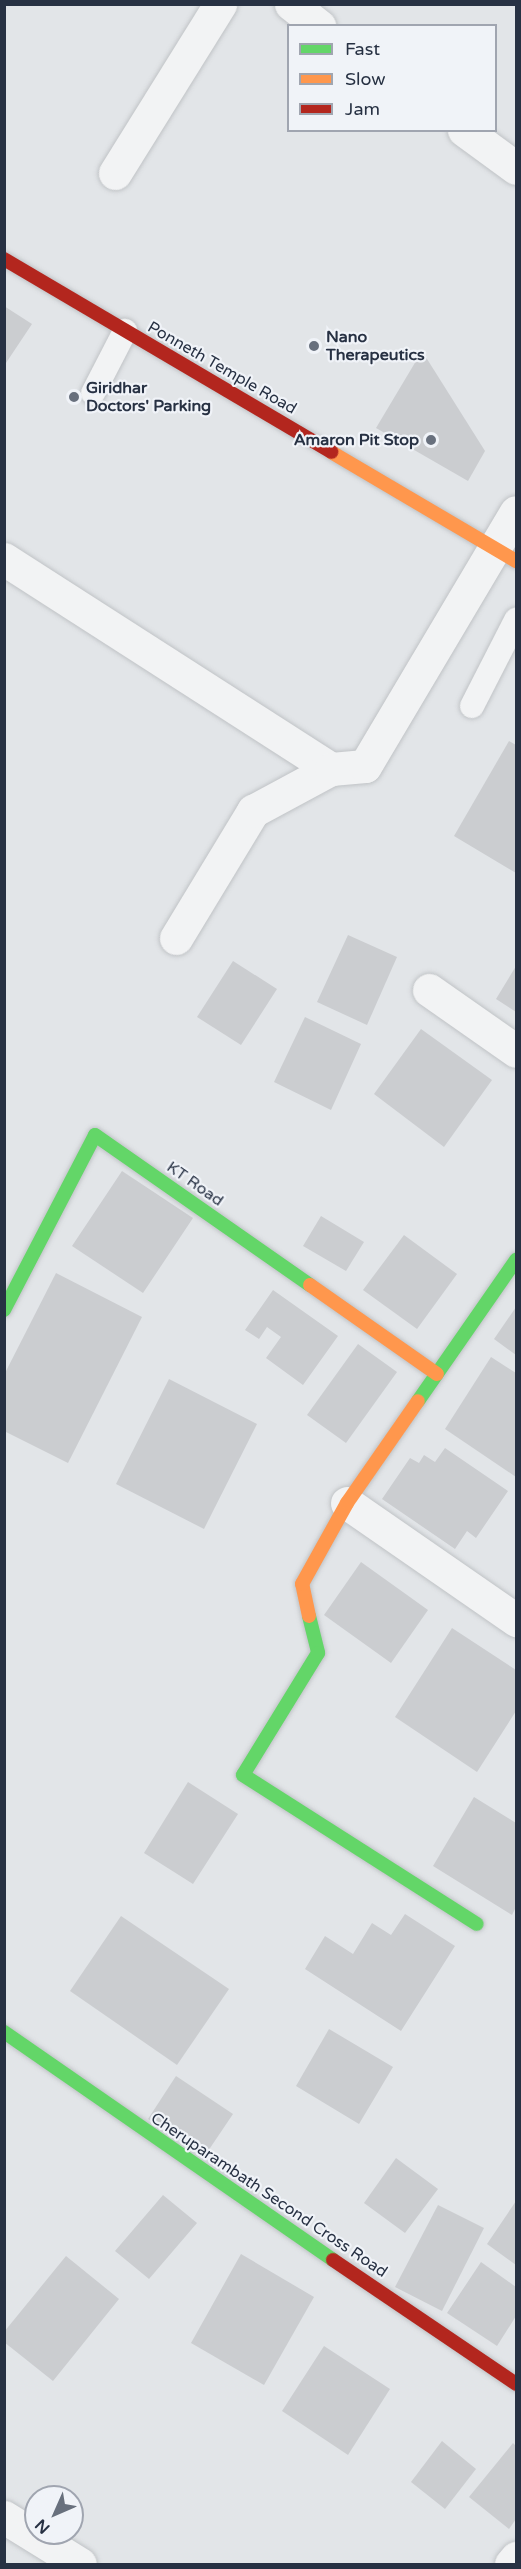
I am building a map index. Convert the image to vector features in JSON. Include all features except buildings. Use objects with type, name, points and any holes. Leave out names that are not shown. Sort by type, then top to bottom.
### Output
[{"type":"street","points":[[115,173],[220,4]]},
{"type":"street","points":[[291,4],[316,24]]},
{"type":"street","points":[[467,132],[516,168]]},
{"type":"street","name":"Ponneth Temple Road","points":[[4,259],[506,554]]},
{"type":"street","points":[[176,938],[253,811],[331,769],[365,766],[506,554],[516,512]]},
{"type":"street","points":[[4,559],[331,769]]},
{"type":"street","points":[[429,990],[516,1051]]},
{"type":"street","name":"KT Road","points":[[4,1310],[95,1135],[437,1374]]},
{"type":"street","points":[[477,1924],[243,1775],[318,1653],[302,1584],[347,1503],[516,1260]]},
{"type":"street","points":[[347,1503],[516,1620]]},
{"type":"street","name":"Cheruparambath Second Cross Road","points":[[7,2040],[516,2384]]},
{"type":"street","points":[[4,2517],[80,2565]]},
{"type":"street","points":[[511,2565],[516,2558]]},
{"type":"lane","points":[[93,393],[124,331]]},
{"type":"lane","points":[[471,706],[516,620]]},
{"type":"traffic: fast","points":[[4,1310],[95,1135],[310,1285]]},
{"type":"traffic: fast","points":[[418,1401],[516,1260]]},
{"type":"traffic: fast","points":[[309,1616],[318,1653],[243,1775],[477,1924]]},
{"type":"traffic: fast","points":[[4,2032],[333,2260]]},
{"type":"traffic: slow","points":[[331,452],[516,561]]},
{"type":"traffic: slow","points":[[310,1285],[437,1374]]},
{"type":"traffic: slow","points":[[309,1616],[302,1584],[347,1503],[418,1401]]},
{"type":"traffic: jam","points":[[4,259],[331,452]]},
{"type":"traffic: jam","points":[[333,2260],[516,2384]]},
{"type":"place","name":"Nano Therapeutics","points":[[314,346]]},
{"type":"place","name":"Giridhar Doctors' Parking","points":[[74,397]]},
{"type":"place","name":"Amaron Pit Stop","points":[[431,440]]}]
